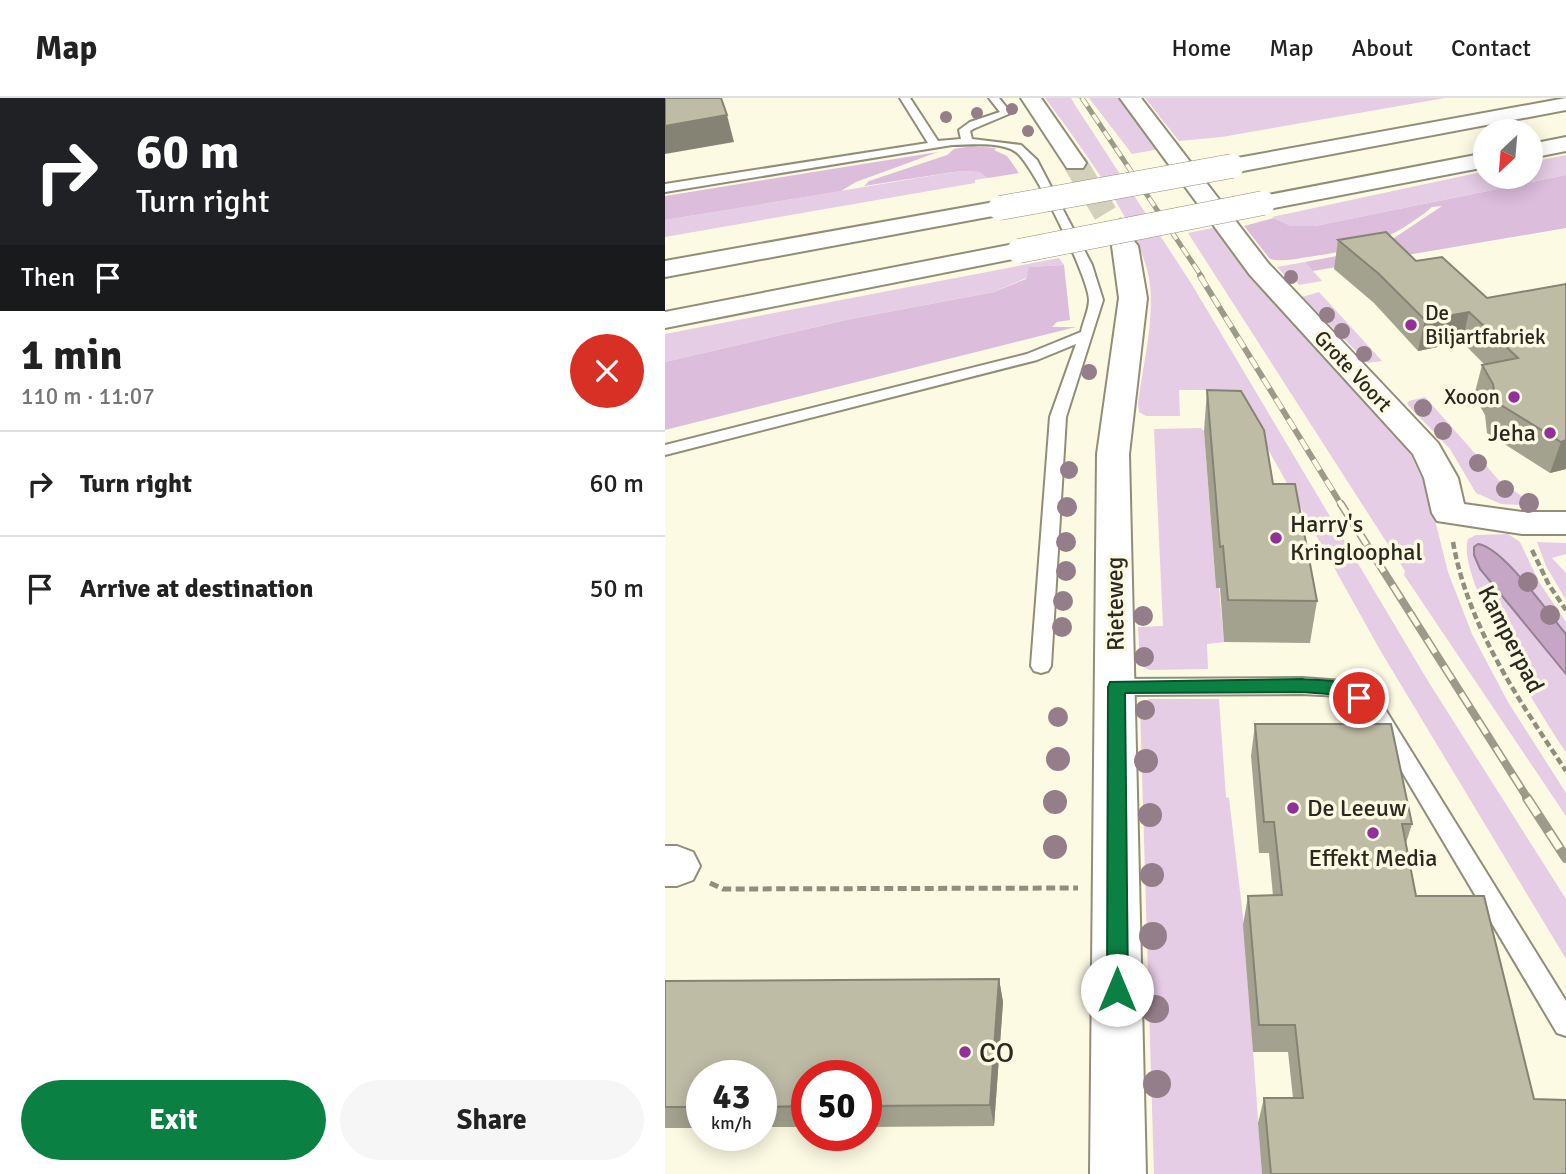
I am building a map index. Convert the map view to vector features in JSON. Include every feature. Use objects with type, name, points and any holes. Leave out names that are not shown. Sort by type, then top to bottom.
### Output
[{"type":"main road","points":[[1031,98],[1075,163]]},
{"type":"main road","name":"Grote Voort","points":[[1130,98],[1259,269],[1427,450],[1441,478],[1449,513]]},
{"type":"main road","points":[[665,320],[1225,157],[1503,98]]},
{"type":"main road","points":[[1225,157],[1566,104]]},
{"type":"main road","points":[[1543,131],[1566,126]]},
{"type":"main road","points":[[1256,195],[1473,144]]},
{"type":"main road","points":[[1543,149],[1566,144]]},
{"type":"main road","points":[[665,248],[1005,220],[1256,195],[1473,162]]},
{"type":"main road","points":[[665,269],[1005,220]]},
{"type":"main road","points":[[665,297],[1005,220]]},
{"type":"main road","name":"Rieteweg","points":[[1118,1174],[1113,454],[1133,298],[1125,246]]},
{"type":"main road","points":[[1449,513],[1522,523],[1566,523]]},
{"type":"lane","points":[[905,98],[935,145]]},
{"type":"lane","points":[[967,142],[964,130],[972,124],[991,121],[1006,113],[994,98]]},
{"type":"lane","points":[[665,188],[967,142],[1017,146],[1033,162],[1085,265],[1096,300],[1058,417],[1041,666]]},
{"type":"lane","points":[[665,450],[1032,357],[1087,334]]},
{"type":"lane","points":[[1116,687],[1302,686],[1344,689],[1373,706],[1566,1024]]},
{"type":"path","name":"Kamperpad","points":[[1449,513],[1459,572],[1475,612],[1499,662],[1566,771]]},
{"type":"path","points":[[1522,523],[1538,566],[1566,610]]},
{"type":"path","points":[[671,866],[723,889],[1117,887]]},
{"type":"shaded area","points":[[1045,98],[1071,98],[1191,283],[1428,681],[1566,899],[1566,959],[1380,650],[1235,390],[1179,390],[1180,416],[1146,416],[1139,412],[1151,314],[1150,285],[1145,263],[1136,239],[1108,188]]},
{"type":"shaded area","points":[[1089,98],[1123,98],[1160,149],[1132,154]]},
{"type":"shaded area","points":[[1145,98],[1445,98],[1222,137],[1179,141]]},
{"type":"shaded area","points":[[972,146],[996,148],[994,150],[1007,156],[1019,173],[988,178],[979,172],[960,171],[864,186],[869,181],[947,155],[954,149]]},
{"type":"shaded area","points":[[938,152],[856,182],[841,191],[665,220],[665,196]]},
{"type":"shaded area","points":[[1566,155],[1566,175],[1543,180],[1543,160]]},
{"type":"shaded area","points":[[960,171],[979,172],[988,178],[975,180],[975,183],[665,237],[665,220]]},
{"type":"shaded area","points":[[1473,174],[1473,189],[1497,189],[1315,226],[1291,226],[1272,217]]},
{"type":"shaded area","points":[[1566,175],[1566,228],[1313,271],[1305,262],[1379,248],[1442,206],[1432,207],[1403,228],[1374,242],[1343,251],[1289,260],[1270,259],[1244,226],[1274,218],[1291,226],[1315,226],[1497,189],[1543,189],[1543,180]]},
{"type":"shaded area","points":[[1217,227],[1404,440],[1428,492],[1448,572],[1472,634],[1508,702],[1566,793],[1566,816],[1404,575],[1405,571],[1188,233]]},
{"type":"shaded area","points":[[1059,258],[1064,265],[1030,267],[1026,278],[994,292],[846,320],[665,362],[665,334]]},
{"type":"shaded area","points":[[1305,262],[1322,281],[1299,285],[1295,280],[1288,279],[1277,267]]},
{"type":"shaded area","points":[[1064,265],[1070,320],[1057,322],[1052,327],[1076,327],[665,430],[665,362],[846,320],[994,292],[1026,279],[1029,267]]},
{"type":"shaded area","points":[[1319,292],[1382,361],[1368,363],[1302,297]]},
{"type":"shaded area","points":[[1425,397],[1504,486],[1539,506],[1501,504],[1476,493],[1450,449],[1407,404]]},
{"type":"shaded area","points":[[1201,428],[1204,431],[1216,588],[1219,588],[1224,642],[1207,644],[1208,669],[1149,670],[1140,665],[1138,627],[1163,626],[1154,429]]},
{"type":"shaded area","points":[[1508,534],[1520,542],[1539,582],[1566,622],[1566,634],[1506,563],[1475,560],[1566,674],[1566,752],[1503,647],[1474,583],[1467,557],[1468,539],[1476,535]]},
{"type":"shaded area","points":[[1537,542],[1566,543],[1566,554],[1552,558],[1566,573],[1566,600],[1546,566]]},
{"type":"shaded area","points":[[1478,544],[1500,556],[1512,568],[1566,634],[1566,674],[1480,569],[1474,555],[1474,547]]},
{"type":"shaded area","points":[[1149,699],[1219,699],[1226,797],[1229,798],[1244,925],[1262,1174],[1154,1174],[1140,707]]},
{"type":"building","points":[[665,98],[721,98],[727,115],[665,126]]},
{"type":"building","points":[[1386,232],[1416,261],[1442,257],[1487,298],[1566,284],[1566,440],[1561,442],[1496,402],[1493,384],[1482,365],[1518,358],[1469,312],[1425,320],[1379,274],[1338,240]]},
{"type":"building","points":[[1207,390],[1241,391],[1264,430],[1273,484],[1295,484],[1317,601],[1228,600],[1223,546],[1220,547]]},
{"type":"building","points":[[1255,724],[1391,724],[1412,824],[1402,824],[1416,896],[1484,896],[1534,1099],[1566,1100],[1566,1174],[1271,1174],[1264,1098],[1303,1098],[1295,1025],[1259,1025],[1248,896],[1282,895],[1274,822],[1264,822]]},
{"type":"building","points":[[999,979],[990,1105],[882,1106],[882,1060],[791,1060],[791,1106],[777,1107],[777,1060],[686,1060],[686,1107],[665,1107],[665,981]]},
{"type":"tunnel","points":[[1075,163],[1125,246]]},
{"type":"railway","points":[[1082,98],[1202,277]]},
{"type":"railway","points":[[1200,276],[1342,506]]},
{"type":"railway","points":[[1341,504],[1528,799]]},
{"type":"railway","points":[[1527,798],[1566,858]]},
{"type":"place","name":"De Biljartfabriek","points":[[1411,325]]},
{"type":"place","name":"Xooon","points":[[1514,397]]},
{"type":"place","name":"Jeha","points":[[1550,433]]},
{"type":"place","name":"Harry's Kringloophal","points":[[1276,538]]},
{"type":"place","name":"De Leeuw","points":[[1293,808]]},
{"type":"place","name":"Effekt Media","points":[[1373,833]]},
{"type":"place","name":"CO","points":[[965,1052]]},
{"type":"route","points":[[1117,990],[1116,687],[1302,686],[1344,689],[1359,698]]}]
